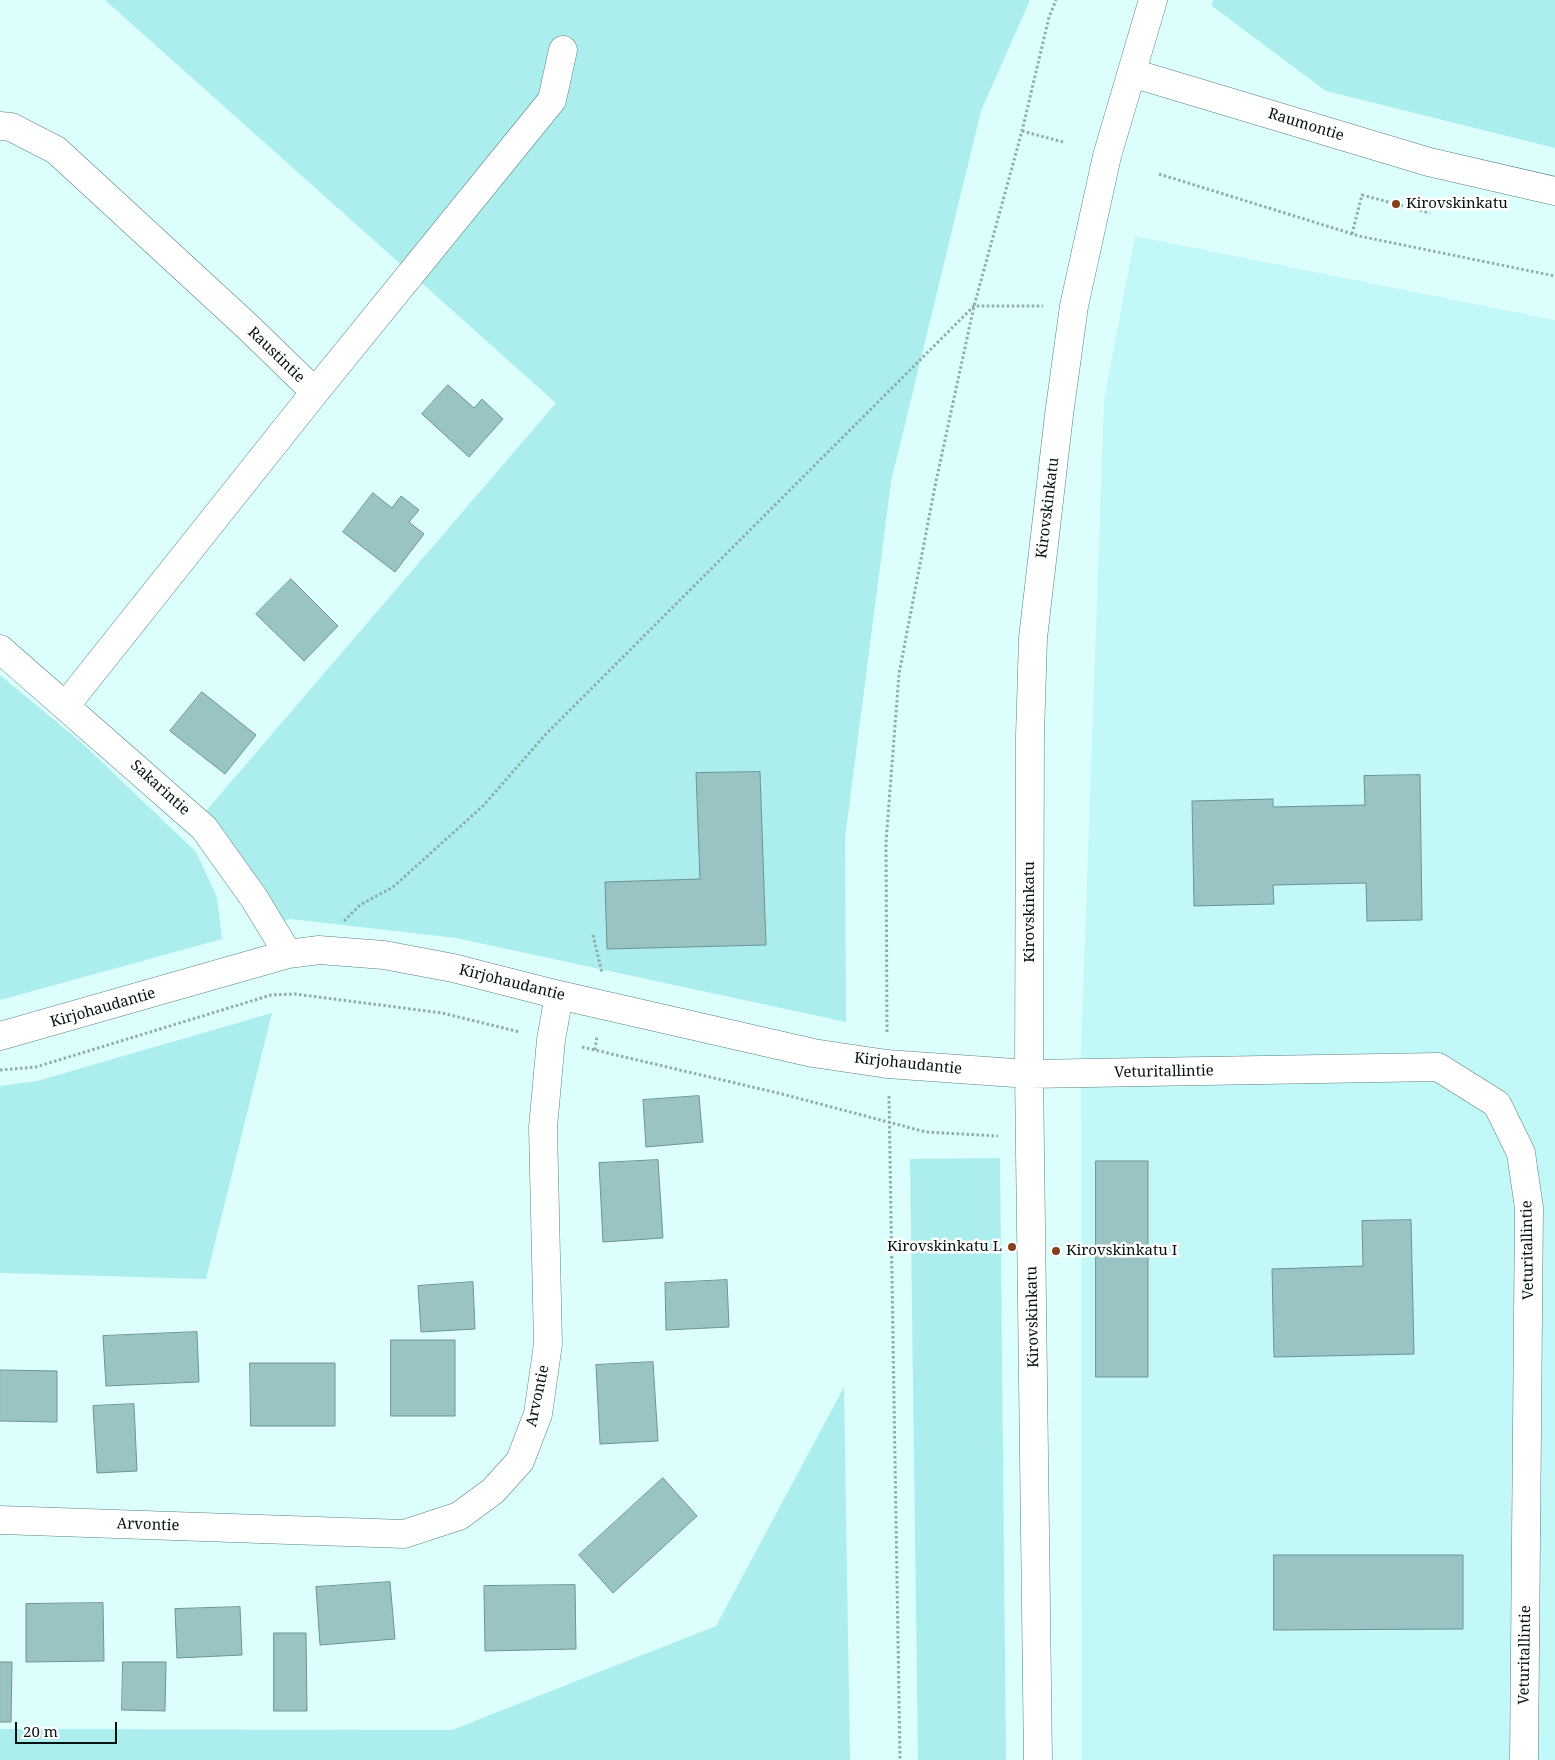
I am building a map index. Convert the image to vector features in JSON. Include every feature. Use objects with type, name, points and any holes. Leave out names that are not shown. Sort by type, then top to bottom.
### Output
[{"type":"street","points":[[1132,73],[1153,0]]},
{"type":"street","points":[[315,392],[552,100],[563,50]]},
{"type":"street","name":"Raumontie","points":[[1132,73],[1429,162],[1555,191]]},
{"type":"street","name":"Kirovskinkatu","points":[[1038,1760],[1032,1138],[1029,1074],[1030,736],[1033,638],[1059,415],[1074,306],[1106,156],[1132,73]]},
{"type":"street","name":"Raustintie","points":[[0,126],[11,127],[56,150],[248,327],[315,392],[66,706]]},
{"type":"street","name":"Sakarintie","points":[[0,649],[204,828],[254,898],[288,954]]},
{"type":"street","name":"Kirjohaudantie","points":[[0,1036],[288,954],[315,951],[384,955],[453,968],[559,995],[813,1052],[887,1064],[1029,1074]]},
{"type":"street","name":"Arvontie","points":[[0,1520],[404,1534],[459,1516],[493,1491],[520,1461],[538,1414],[548,1344],[543,1127],[551,1040],[559,995]]},
{"type":"street","name":"Veturitallintie","points":[[1029,1074],[1438,1067],[1497,1104],[1521,1153],[1529,1208],[1524,1760]]},
{"type":"path","points":[[900,1760],[890,1122],[887,1064],[886,842],[899,674],[935,486],[974,306],[1022,131],[1049,17],[1056,0]]},
{"type":"path","points":[[1022,131],[1063,142]]},
{"type":"path","points":[[1159,174],[1352,234],[1555,276]]},
{"type":"path","points":[[1352,234],[1362,195],[1430,213]]},
{"type":"path","points":[[315,951],[360,905],[393,887],[483,806],[552,728],[974,306],[1074,306]]},
{"type":"path","points":[[271,995],[278,989]]},
{"type":"path","points":[[0,1070],[36,1067],[271,995],[295,994],[442,1013],[926,1132],[1032,1138]]},
{"type":"shaded area","points":[[105,0],[1030,0],[981,111],[891,482],[845,838],[846,1022],[456,938],[290,919],[272,925],[265,888],[206,811],[556,403]]},
{"type":"shaded area","points":[[1213,0],[1555,0],[1555,148],[1326,91],[1212,6]]},
{"type":"shaded area","points":[[1135,236],[1555,320],[1555,1760],[1082,1760],[1081,1051],[1104,400]]},
{"type":"shaded area","points":[[0,675],[83,744],[196,852],[217,897],[222,939],[0,1000]]},
{"type":"shaded area","points":[[272,1013],[206,1279],[0,1273],[0,1086],[37,1081]]},
{"type":"shaded area","points":[[1000,1158],[1006,1760],[918,1760],[910,1159]]},
{"type":"shaded area","points":[[844,1387],[850,1760],[0,1760],[0,1729],[452,1730],[716,1626]]},
{"type":"building","points":[[448,385],[474,408],[482,399],[503,419],[469,457],[422,414]]},
{"type":"building","points":[[373,493],[392,508],[401,496],[419,510],[409,522],[424,534],[395,572],[343,532]]},
{"type":"building","points":[[291,579],[338,626],[304,661],[256,614]]},
{"type":"building","points":[[202,692],[256,735],[225,774],[170,731]]},
{"type":"building","points":[[760,772],[766,945],[607,949],[605,882],[700,879],[696,773]]},
{"type":"building","points":[[1420,775],[1422,920],[1367,921],[1366,883],[1273,885],[1274,904],[1194,906],[1192,801],[1273,799],[1273,807],[1365,805],[1364,776]]},
{"type":"building","points":[[699,1096],[703,1142],[646,1147],[643,1100]]},
{"type":"building","points":[[658,1160],[663,1238],[603,1242],[599,1163]]},
{"type":"building","points":[[1096,1161],[1148,1161],[1148,1377],[1096,1377]]},
{"type":"building","points":[[1411,1220],[1414,1354],[1274,1357],[1272,1269],[1363,1266],[1362,1221]]},
{"type":"building","points":[[727,1280],[729,1327],[666,1330],[665,1283]]},
{"type":"building","points":[[473,1282],[475,1329],[421,1332],[418,1286]]},
{"type":"building","points":[[197,1332],[199,1382],[106,1386],[103,1336]]},
{"type":"building","points":[[391,1340],[455,1340],[455,1416],[391,1416]]},
{"type":"building","points":[[653,1362],[658,1441],[600,1444],[596,1365]]},
{"type":"building","points":[[250,1363],[335,1363],[335,1426],[251,1426]]},
{"type":"building","points":[[0,1370],[57,1371],[57,1422],[0,1421]]},
{"type":"building","points":[[134,1404],[137,1471],[97,1473],[93,1406]]},
{"type":"building","points":[[663,1478],[697,1516],[613,1593],[579,1555]]},
{"type":"building","points":[[1274,1555],[1463,1555],[1463,1629],[1274,1630]]},
{"type":"building","points":[[390,1582],[395,1639],[320,1645],[316,1587]]},
{"type":"building","points":[[575,1585],[576,1649],[485,1651],[484,1586]]},
{"type":"building","points":[[103,1603],[104,1661],[26,1662],[26,1604]]},
{"type":"building","points":[[240,1607],[242,1655],[177,1658],[175,1609]]},
{"type":"building","points":[[274,1633],[306,1633],[307,1711],[274,1711]]},
{"type":"building","points":[[0,1662],[12,1662],[11,1722],[0,1722]]},
{"type":"building","points":[[123,1662],[166,1662],[165,1711],[122,1710]]},
{"type":"place","name":"Kirovskinkatu","points":[[1396,204]]},
{"type":"place","name":"Kirovskinkatu L","points":[[1012,1247]]},
{"type":"place","name":"Kirovskinkatu I","points":[[1056,1251]]}]
